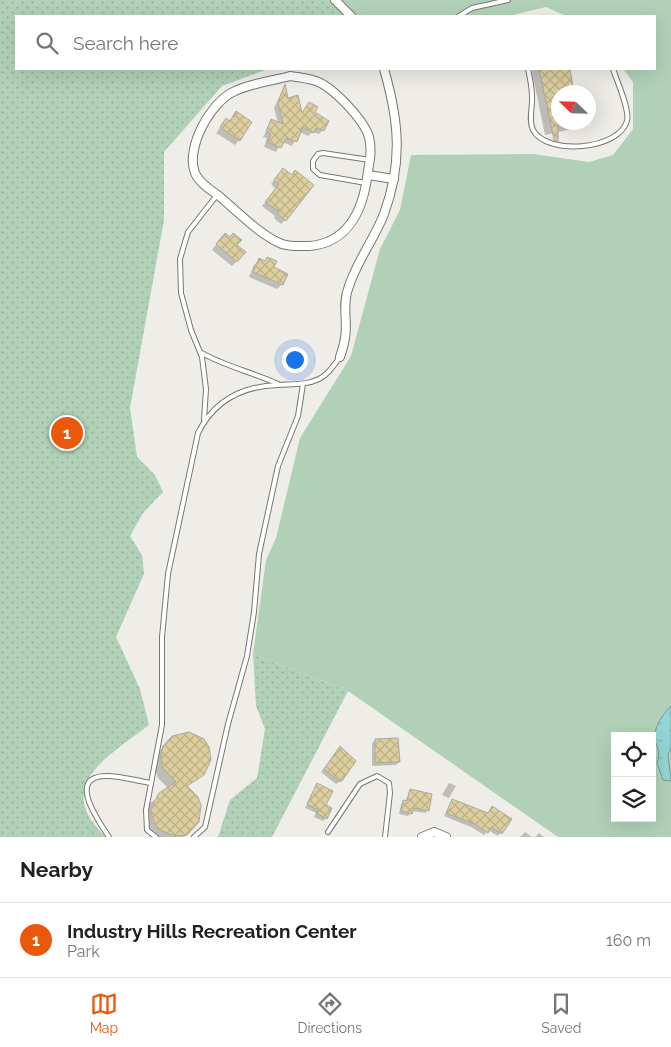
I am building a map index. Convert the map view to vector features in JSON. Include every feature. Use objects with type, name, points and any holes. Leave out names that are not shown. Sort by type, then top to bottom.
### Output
[{"type":"street","points":[[335,0],[350,15]]},
{"type":"street","points":[[340,357],[346,338],[347,292],[356,269],[384,214],[398,160],[397,130],[393,101],[384,70]]},
{"type":"street","points":[[290,76],[316,81],[327,87],[357,117],[369,137],[370,160],[367,179],[362,204],[347,229],[325,243],[311,246],[291,246],[274,240],[201,182],[193,163],[195,144],[210,112],[217,103],[236,90],[290,76]]},
{"type":"street","points":[[367,179],[394,179]]},
{"type":"street","points":[[422,837],[434,832],[446,837]]},
{"type":"lane","points":[[461,15],[472,8],[508,0]]},
{"type":"lane","points":[[528,70],[532,94],[531,124],[534,131],[544,140],[568,146],[607,141],[615,137],[625,126],[627,114],[613,70]]},
{"type":"lane","points":[[367,179],[320,175],[313,169],[313,161],[318,154],[323,153],[370,160]]},
{"type":"lane","points":[[156,837],[146,830],[146,810],[162,725],[162,637],[168,574],[192,453],[203,422],[206,389],[200,352],[191,330],[181,293],[180,259],[188,232],[217,194]]},
{"type":"lane","points":[[200,352],[218,362],[258,375],[278,384]]},
{"type":"lane","points":[[203,422],[211,411],[236,393],[278,384],[303,384],[319,379],[331,371],[340,357]]},
{"type":"lane","points":[[194,837],[205,827],[228,724],[247,656],[254,612],[259,554],[278,466],[298,416],[303,384]]},
{"type":"lane","points":[[109,837],[89,804],[86,792],[88,784],[94,778],[105,775],[151,783]]},
{"type":"lane","points":[[328,832],[360,784],[377,776],[389,783],[390,793],[385,837]]},
{"type":"green space","points":[[0,0],[348,0],[362,15],[15,15],[15,70],[265,70],[222,86],[164,152],[164,220],[130,408],[137,457],[155,475],[163,492],[143,513],[130,536],[142,555],[144,574],[116,637],[140,689],[149,725],[103,761],[92,774],[85,787],[84,802],[90,819],[106,837],[0,837]]},
{"type":"green space","points":[[348,0],[671,0],[671,837],[558,837],[348,691],[253,654],[266,560],[276,538],[300,438],[351,356],[380,249],[400,210],[411,155],[533,154],[589,162],[613,155],[633,129],[633,82],[624,70],[656,70],[656,15],[564,15],[546,7],[513,15],[362,15]]},
{"type":"green space","points":[[253,654],[348,691],[272,837],[218,837],[230,800],[257,778],[265,729],[256,706]]},
{"type":"water","points":[[671,706],[671,749],[668,754],[671,781],[663,780],[657,763],[659,751],[655,731]]},
{"type":"building","points":[[539,70],[570,70],[573,85],[551,85],[551,126]]},
{"type":"building","points":[[285,84],[288,98],[298,95],[302,113],[309,102],[318,107],[315,112],[329,121],[324,131],[316,128],[314,133],[303,127],[297,142],[286,138],[281,148],[267,142],[271,134],[266,132],[271,119],[283,124],[278,102]]},
{"type":"building","points":[[236,111],[252,122],[240,141],[220,127],[226,118],[230,121]]},
{"type":"building","points":[[552,130],[558,130],[558,141],[554,140]]},
{"type":"building","points":[[283,168],[292,175],[295,170],[314,185],[286,221],[278,214],[279,211],[265,202],[279,184],[274,180]]},
{"type":"building","points":[[225,233],[230,237],[233,233],[242,240],[237,245],[246,252],[237,262],[216,244]]},
{"type":"building","points":[[267,257],[277,261],[274,267],[288,274],[283,285],[253,272],[259,258],[265,261]]},
{"type":"building","points":[[189,732],[204,739],[209,747],[211,760],[204,775],[187,786],[198,797],[201,805],[199,822],[187,835],[174,836],[158,829],[152,817],[151,808],[159,793],[176,782],[162,767],[161,754],[163,746],[172,736]]},
{"type":"building","points":[[398,738],[400,762],[375,763],[375,739]]},
{"type":"building","points":[[340,746],[356,761],[342,781],[339,781],[324,769]]},
{"type":"building","points":[[317,783],[333,791],[326,805],[332,808],[327,819],[316,813],[318,810],[307,804]]},
{"type":"building","points":[[410,789],[432,794],[429,811],[414,808],[412,814],[401,811],[403,800],[407,801]]},
{"type":"building","points":[[452,799],[488,813],[492,806],[512,819],[502,834],[491,827],[488,833],[475,824],[446,813]]},
{"type":"place","name":"Industry Hills Recreation Center","points":[[67,433]]}]
